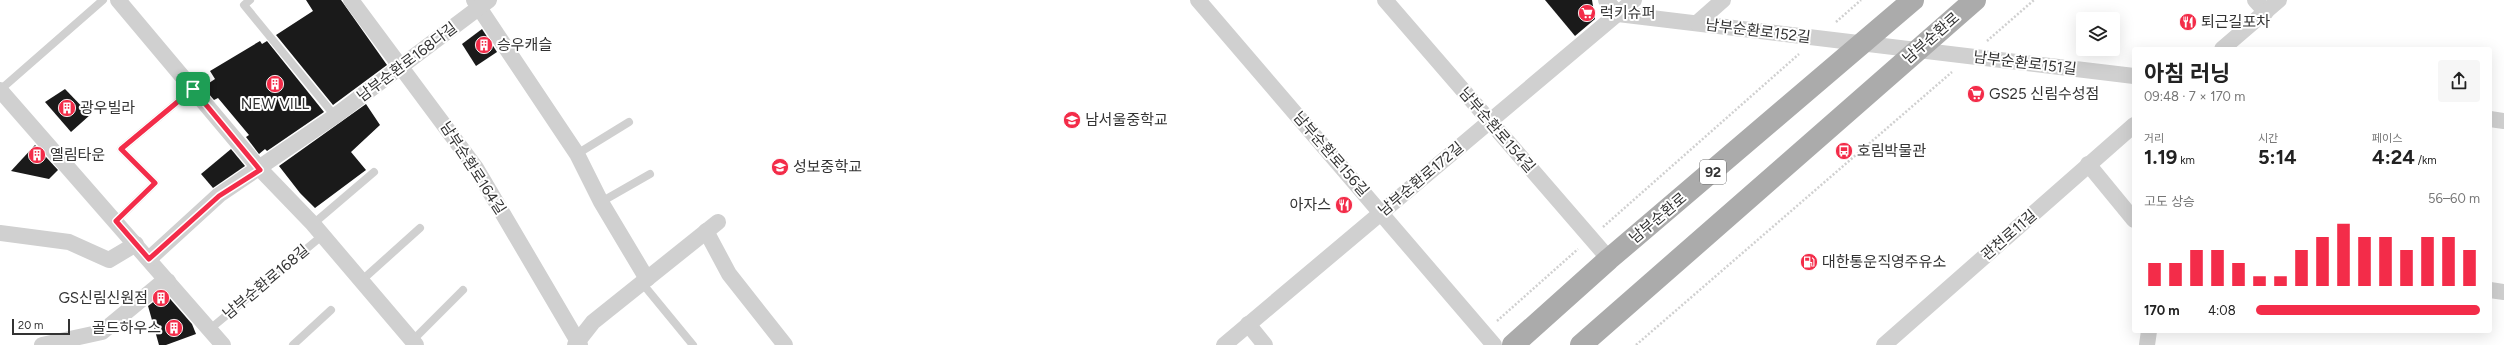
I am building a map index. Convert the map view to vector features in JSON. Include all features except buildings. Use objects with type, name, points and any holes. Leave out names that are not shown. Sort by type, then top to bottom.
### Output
[{"type":"main road","name":"남부순환로","points":[[1513,345],[1609,259],[1864,44],[1913,0]]},
{"type":"main road","name":"남부순환로","points":[[1581,345],[1916,50],[1975,0]]},
{"type":"street","points":[[118,0],[260,170],[318,230],[412,343]]},
{"type":"street","name":"남부순환로164길","points":[[351,0],[476,168],[578,344]]},
{"type":"street","name":"남부순환로156길","points":[[1198,0],[1382,212],[1494,345]]},
{"type":"street","name":"남부순환로154길","points":[[1385,0],[1609,259]]},
{"type":"street","points":[[1606,0],[1618,14]]},
{"type":"street","name":"남부순환로172길","points":[[1224,345],[1634,0]]},
{"type":"street","points":[[1697,23],[1723,0]]},
{"type":"street","points":[[2224,47],[2260,6],[2279,0]]},
{"type":"street","points":[[481,2],[577,154],[644,281]]},
{"type":"street","name":"남부순환로168다길","points":[[149,259],[219,196],[260,170],[402,67],[481,2]]},
{"type":"street","name":"남부순환로152길","points":[[1618,14],[1916,50]]},
{"type":"street","name":"남부순환로151길","points":[[1916,50],[2132,76]]},
{"type":"street","name":"남부순환로168길","points":[[0,90],[223,345]]},
{"type":"street","points":[[2492,120],[2504,121]]},
{"type":"street","name":"관천로11길","points":[[1884,345],[2132,127]]},
{"type":"street","points":[[2088,164],[2132,218]]},
{"type":"street","points":[[578,344],[593,322],[712,226],[729,274],[785,345]]},
{"type":"street","points":[[0,233],[69,242],[109,260],[136,244]]},
{"type":"street","points":[[42,345],[102,332],[165,280],[168,281]]},
{"type":"street","points":[[2492,290],[2504,292]]},
{"type":"street","points":[[1248,324],[1265,345]]},
{"type":"street","points":[[2147,345],[2149,333]]},
{"type":"lane","name":"남부순환로168길","points":[[0,90],[103,0]]},
{"type":"lane","points":[[250,0],[244,5],[335,116]]},
{"type":"lane","points":[[116,221],[155,183],[121,149],[193,89]]},
{"type":"lane","points":[[577,154],[629,122]]},
{"type":"lane","name":"남부순환로168길","points":[[210,329],[318,230],[374,172]]},
{"type":"lane","points":[[601,202],[650,174]]},
{"type":"lane","points":[[361,281],[420,228]]},
{"type":"lane","points":[[644,281],[693,345]]},
{"type":"lane","points":[[412,343],[463,290]]},
{"type":"lane","points":[[293,345],[331,310]]},
{"type":"path","points":[[1483,332],[1861,0]]},
{"type":"path","points":[[1636,345],[2034,0]]},
{"type":"place","name":"럭키슈퍼","points":[[1587,13]]},
{"type":"place","name":"퇴근길포차","points":[[2188,22]]},
{"type":"place","name":"승우캐슬","points":[[484,45]]},
{"type":"place","name":"NEW VILL","points":[[275,84]]},
{"type":"place","name":"GS25 신림수성점","points":[[1976,94]]},
{"type":"place","name":"광우빌라","points":[[67,108]]},
{"type":"place","name":"남서울중학교","points":[[1072,120]]},
{"type":"place","name":"호림박물관","points":[[1844,151]]},
{"type":"place","name":"옐림타운","points":[[37,155]]},
{"type":"place","name":"성보중학교","points":[[780,167]]},
{"type":"place","name":"아자스","points":[[1344,205]]},
{"type":"place","name":"대한통운직영주유소","points":[[1809,262]]},
{"type":"place","name":"GS신림신원점","points":[[161,298]]},
{"type":"place","name":"골드하우스","points":[[174,328]]},
{"type":"route","points":[[193,89],[260,170],[219,196],[149,259],[116,221],[155,183],[121,149],[193,89]]}]
